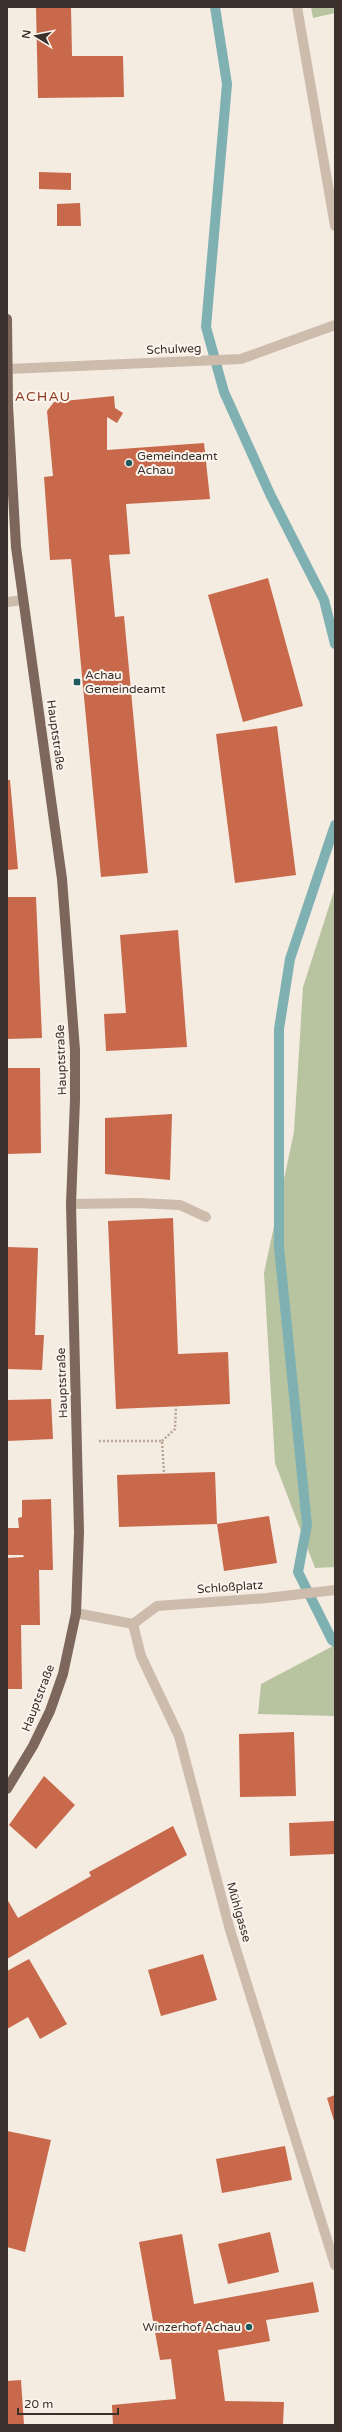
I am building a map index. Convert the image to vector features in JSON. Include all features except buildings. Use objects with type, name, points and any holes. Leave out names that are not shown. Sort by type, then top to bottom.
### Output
[{"type":"main road","name":"Hauptstraße","points":[[7,318],[16,547],[62,879],[72,1011],[76,1100],[70,1204],[79,1560],[76,1613],[63,1674],[50,1711],[33,1746],[7,1789]]},
{"type":"street","points":[[297,7],[335,226]]},
{"type":"street","name":"Schulweg","points":[[8,369],[241,359],[335,325]]},
{"type":"street","points":[[7,602],[23,600]]},
{"type":"street","points":[[70,1204],[138,1203],[180,1206],[206,1217]]},
{"type":"street","name":"Schloßplatz","points":[[133,1624],[157,1606],[267,1598],[335,1590]]},
{"type":"street","points":[[76,1613],[133,1624]]},
{"type":"street","name":"Mühlgasse","points":[[133,1624],[141,1656],[179,1736],[230,1930],[335,2265]]},
{"type":"path","points":[[77,1441],[162,1441],[175,1429],[176,1406]]},
{"type":"path","points":[[162,1441],[164,1473]]},
{"type":"green space","points":[[311,7],[335,7],[335,13],[313,18]]},
{"type":"green space","points":[[335,888],[335,1567],[315,1568],[275,1463],[264,1273],[294,1132],[303,987]]},
{"type":"green space","points":[[335,1645],[335,1716],[258,1714],[261,1684]]},
{"type":"waterway","points":[[215,7],[227,84],[206,327],[224,392],[270,494],[324,600],[335,644]]},
{"type":"waterway","points":[[335,825],[290,959],[279,1029],[279,1247],[307,1525],[298,1572],[332,1640],[335,1642]]},
{"type":"place","name":"Gemeindeamt Achau","points":[[129,463]]},
{"type":"place","name":"Achau Gemeindeamt","points":[[77,682]]},
{"type":"place","name":"Winzerhof Achau","points":[[249,2327]]},
{"type":"district","name":"ACHAU","points":[[43,396]]}]
